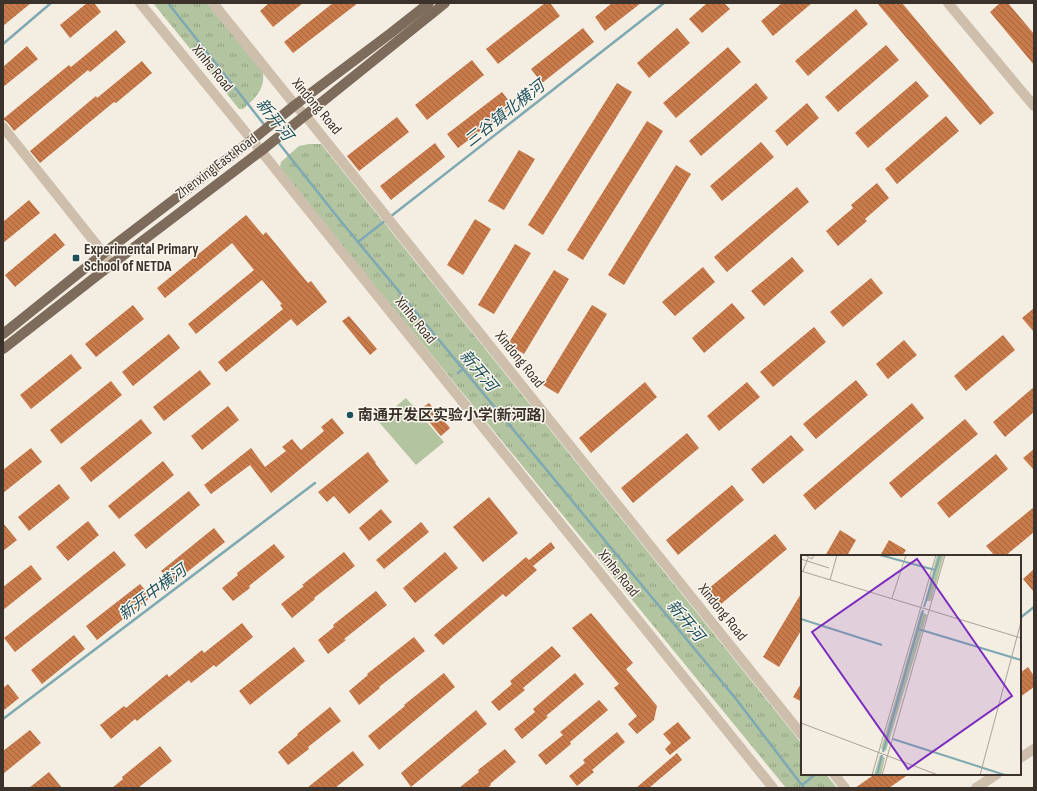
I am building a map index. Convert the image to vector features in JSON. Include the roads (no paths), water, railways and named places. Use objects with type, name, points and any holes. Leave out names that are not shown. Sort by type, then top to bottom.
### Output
[{"type":"main road","name":"Zhenxing East Road","points":[[3,334],[104,253],[428,3]]},
{"type":"main road","name":"Zhenxing East Road","points":[[3,349],[261,151],[445,3]]},
{"type":"street","name":"Xinhe Road","points":[[140,3],[256,137],[261,151],[773,788]]},
{"type":"street","name":"Xindong Road","points":[[213,3],[382,210],[801,734]]},
{"type":"street","points":[[948,3],[1034,106]]},
{"type":"street","points":[[3,127],[112,264]]},
{"type":"street","points":[[1021,757],[1034,749]]},
{"type":"street","points":[[835,775],[845,788]]},
{"type":"street","points":[[976,788],[996,775]]},
{"type":"waterway","points":[[3,44],[51,3]]},
{"type":"waterway","name":"新开河","points":[[168,3],[266,127]]},
{"type":"waterway","name":"三谷镇北横河","points":[[390,217],[664,3]]},
{"type":"waterway","name":"新开河","points":[[278,142],[339,219],[736,699],[804,788]]},
{"type":"waterway","name":"三谷镇北横河","points":[[358,242],[386,220]]},
{"type":"waterway","name":"新开河","points":[[458,373],[463,369]]},
{"type":"waterway","name":"新开中横河","points":[[3,719],[315,483]]},
{"type":"waterway","points":[[1021,617],[1034,607]]},
{"type":"waterway","points":[[802,785],[815,775]]},
{"type":"place","name":"Experimental Primary School of NETDA","points":[[76,258]]},
{"type":"place","name":"南通开发区实验小学(新河路)","points":[[350,415]]}]
